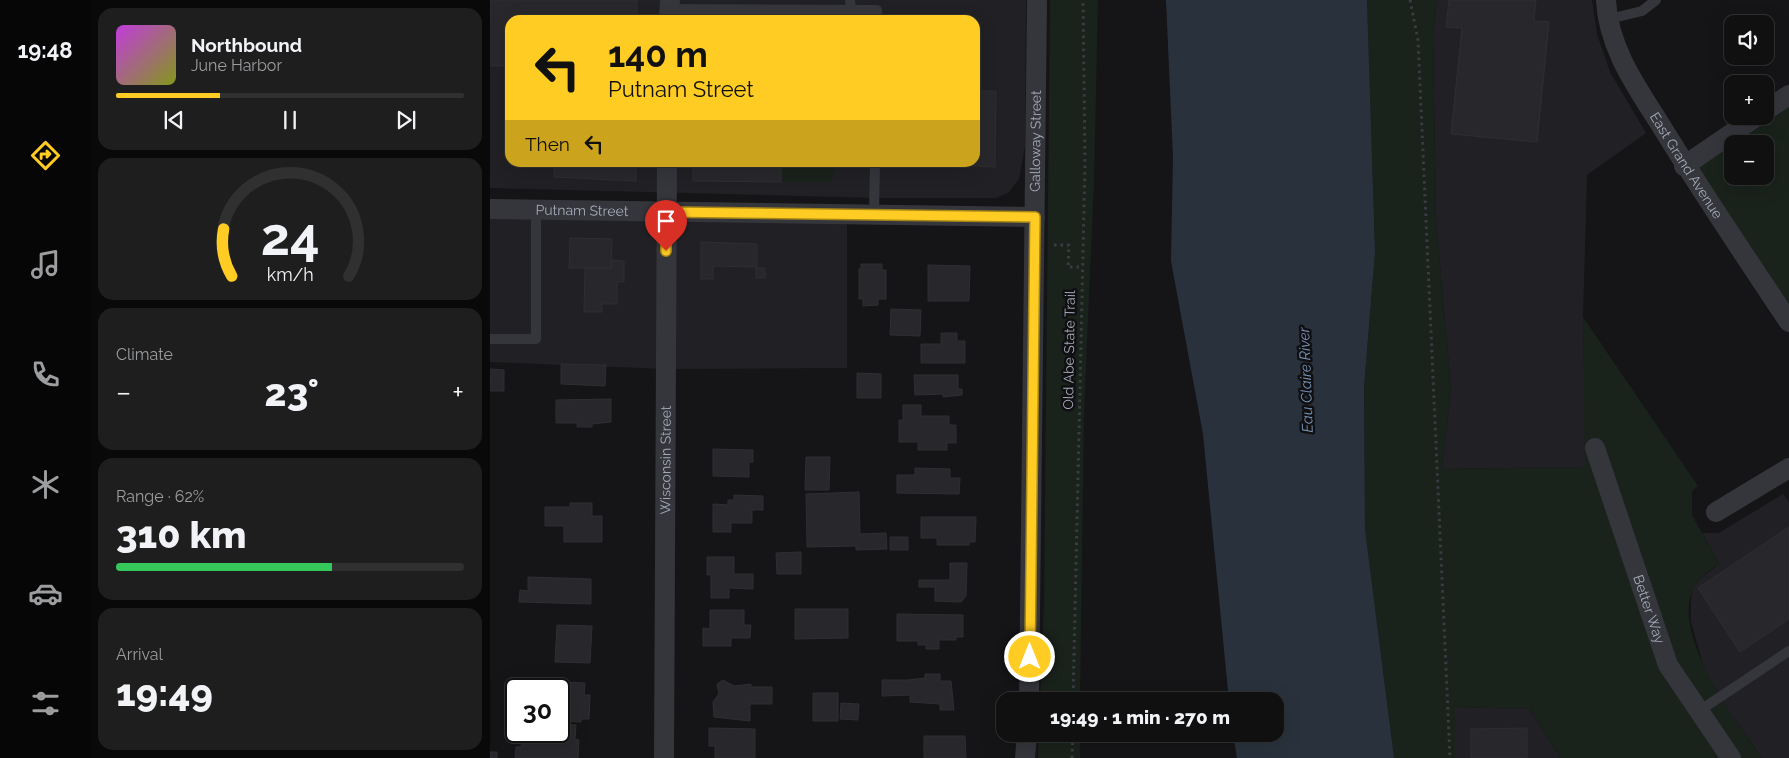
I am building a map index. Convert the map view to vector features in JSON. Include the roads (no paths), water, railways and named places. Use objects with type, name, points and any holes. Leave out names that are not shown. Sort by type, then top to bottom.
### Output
[{"type":"street","name":"Galloway Street","points":[[1029,692],[1037,0]]},
{"type":"street","name":"East Grand Avenue","points":[[1607,9],[1617,50],[1638,92],[1684,166],[1789,322]]},
{"type":"street","points":[[1774,105],[1789,95]]},
{"type":"street","points":[[1684,166],[1744,125]]},
{"type":"street","name":"Wisconsin Street","points":[[664,758],[667,167]]},
{"type":"street","name":"Putnam Street","points":[[490,209],[1035,217]]},
{"type":"street","name":"Better Way","points":[[1595,448],[1668,665],[1730,758]]},
{"type":"street","points":[[1716,512],[1789,468]]},
{"type":"street","points":[[1025,758],[1026,742]]},
{"type":"lane","points":[[1607,9],[1642,11],[1656,0]]},
{"type":"lane","points":[[669,10],[850,5],[878,10],[878,15]]},
{"type":"lane","points":[[874,215],[875,167]]},
{"type":"lane","points":[[490,339],[536,339],[536,210]]},
{"type":"lane","points":[[1699,711],[1789,651]]},
{"type":"water","name":"Eau Claire River","points":[[1166,0],[1367,0],[1375,252],[1364,387],[1365,529],[1394,758],[1237,758],[1234,742],[1284,742],[1284,692],[1228,692],[1203,434],[1171,261],[1173,157]]}]
